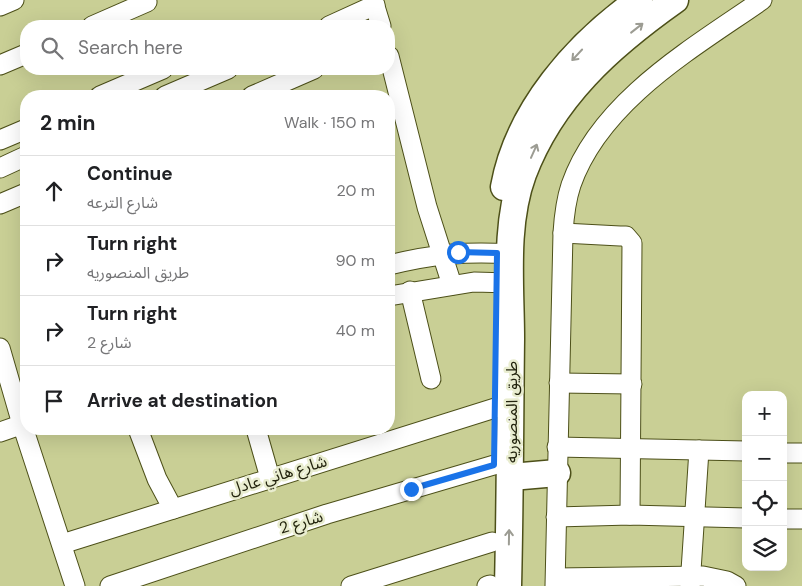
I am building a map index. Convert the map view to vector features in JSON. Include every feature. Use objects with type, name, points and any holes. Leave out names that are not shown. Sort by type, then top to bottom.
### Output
[{"type":"main road","name":"طريق المنصوريه","points":[[494,586],[502,471],[504,254],[498,222],[506,175],[524,128],[542,98],[567,66],[606,27],[640,0]]},
{"type":"main road","name":"طريق المنصوريه","points":[[504,254],[523,174],[547,124],[572,89],[596,62],[644,22],[676,0]]},
{"type":"main road","name":"طريق المنصوريه","points":[[494,586],[492,542],[502,471],[495,408],[504,283]]},
{"type":"main road","points":[[502,471],[556,473]]},
{"type":"street","points":[[0,6],[14,0]]},
{"type":"street","points":[[736,586],[719,579],[555,582],[562,233],[571,185],[597,135],[648,82],[762,0]]},
{"type":"street","points":[[106,20],[148,2]]},
{"type":"street","points":[[340,20],[374,2],[379,20]]},
{"type":"street","points":[[0,65],[20,57]]},
{"type":"street","points":[[114,90],[149,75]]},
{"type":"street","points":[[179,90],[214,75]]},
{"type":"street","points":[[266,90],[300,75]]},
{"type":"street","points":[[394,75],[428,207],[452,285]]},
{"type":"street","points":[[0,140],[20,132]]},
{"type":"street","points":[[0,168],[20,159]]},
{"type":"street","points":[[0,204],[20,196]]},
{"type":"street","points":[[562,233],[626,236],[632,243],[630,515]]},
{"type":"street","points":[[395,264],[443,253],[504,254]]},
{"type":"street","points":[[395,295],[452,285],[504,283]]},
{"type":"street","points":[[410,291],[431,378]]},
{"type":"street","points":[[0,348],[14,400],[20,414]]},
{"type":"street","points":[[559,383],[632,384]]},
{"type":"street","name":"شارع هاني عادل","points":[[395,432],[495,408]]},
{"type":"street","points":[[0,432],[20,424]]},
{"type":"street","points":[[28,435],[75,586]]},
{"type":"street","points":[[140,435],[157,480],[173,508]]},
{"type":"street","points":[[258,435],[270,478]]},
{"type":"street","name":"شارع هاني عادل","points":[[62,544],[270,478],[380,436]]},
{"type":"street","points":[[557,447],[631,447],[742,451]]},
{"type":"street","points":[[690,581],[699,450]]},
{"type":"street","points":[[787,453],[802,453]]},
{"type":"street","name":"شارع 2","points":[[110,586],[272,531],[502,471]]},
{"type":"street","points":[[556,517],[630,515],[742,518]]},
{"type":"street","points":[[787,519],[802,519]]},
{"type":"street","points":[[351,586],[492,542]]},
{"type":"route","points":[[411,489],[494,465],[497,253],[458,252]]}]
